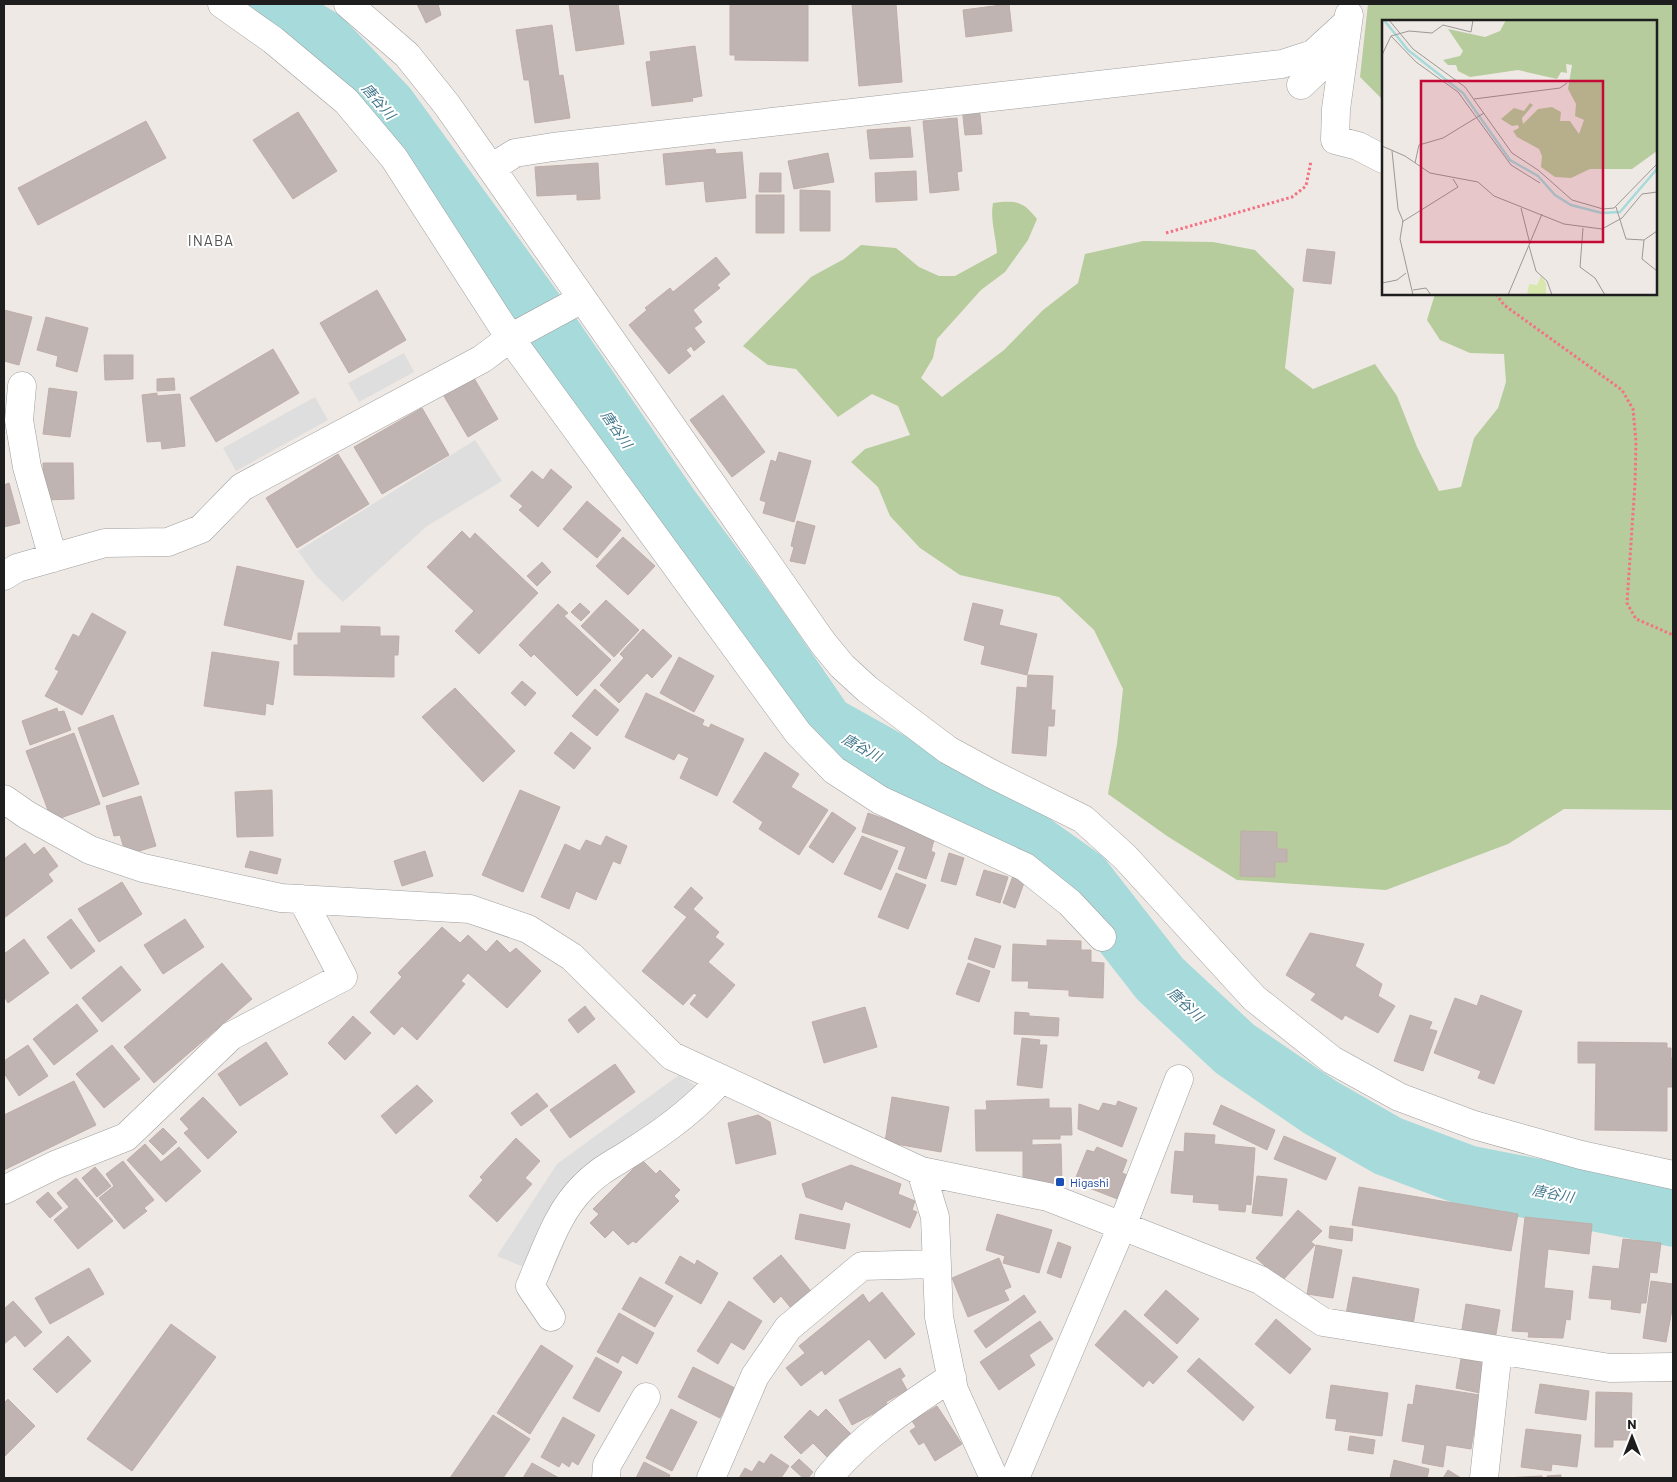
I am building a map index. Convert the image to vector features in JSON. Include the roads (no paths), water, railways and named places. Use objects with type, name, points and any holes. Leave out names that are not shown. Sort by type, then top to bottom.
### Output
[{"type":"street","points":[[222,4],[272,40],[346,101],[394,158],[510,338],[798,733],[834,770],[880,800],[1025,867],[1070,903],[1102,938]]},
{"type":"street","points":[[348,4],[407,55],[447,105],[822,643],[842,666],[867,689],[948,750],[1083,819],[1125,857],[1254,998],[1332,1060],[1399,1097],[1474,1125],[1581,1155],[1673,1175]]},
{"type":"street","points":[[491,168],[515,153],[553,147],[1282,64],[1313,54],[1348,23]]},
{"type":"street","points":[[1301,85],[1348,23]]},
{"type":"street","points":[[1348,23],[1336,109],[1335,140],[1358,146],[1382,158]]},
{"type":"street","points":[[4,576],[17,568],[105,543],[168,542],[201,529],[242,487],[482,359],[510,338],[582,299]]},
{"type":"street","points":[[22,386],[20,429],[27,467],[53,558]]},
{"type":"street","points":[[4,798],[27,815],[90,850],[143,868],[281,898],[470,909],[528,929],[572,957],[672,1056],[921,1172],[1048,1197],[1260,1280],[1323,1322],[1610,1368],[1673,1367]]},
{"type":"street","points":[[4,1190],[55,1165],[126,1137],[231,1036],[343,977],[302,899]]},
{"type":"street","points":[[550,1317],[530,1286],[561,1216],[582,1187],[600,1170],[627,1156],[698,1105],[721,1079]]},
{"type":"street","points":[[1015,1478],[1122,1226],[1179,1079]]},
{"type":"street","points":[[921,1172],[935,1217],[935,1264],[939,1317],[954,1390],[994,1478]]},
{"type":"street","points":[[711,1478],[755,1376],[788,1328],[862,1266],[935,1264]]},
{"type":"street","points":[[1484,1478],[1498,1350]]},
{"type":"street","points":[[828,1478],[847,1455],[906,1408],[952,1377]]},
{"type":"street","points":[[606,1478],[606,1465],[646,1397]]},
{"type":"waterway","name":"唐谷川","points":[[264,4],[322,40],[386,107],[544,325],[668,506],[750,617],[825,726],[1017,833],[1082,879],[1160,979],[1235,1049],[1320,1107],[1388,1146],[1468,1176],[1673,1216]]},
{"type":"place","name":"Higashi","points":[[1060,1182]]},
{"type":"district","name":"INABA","points":[[211,240]]}]
